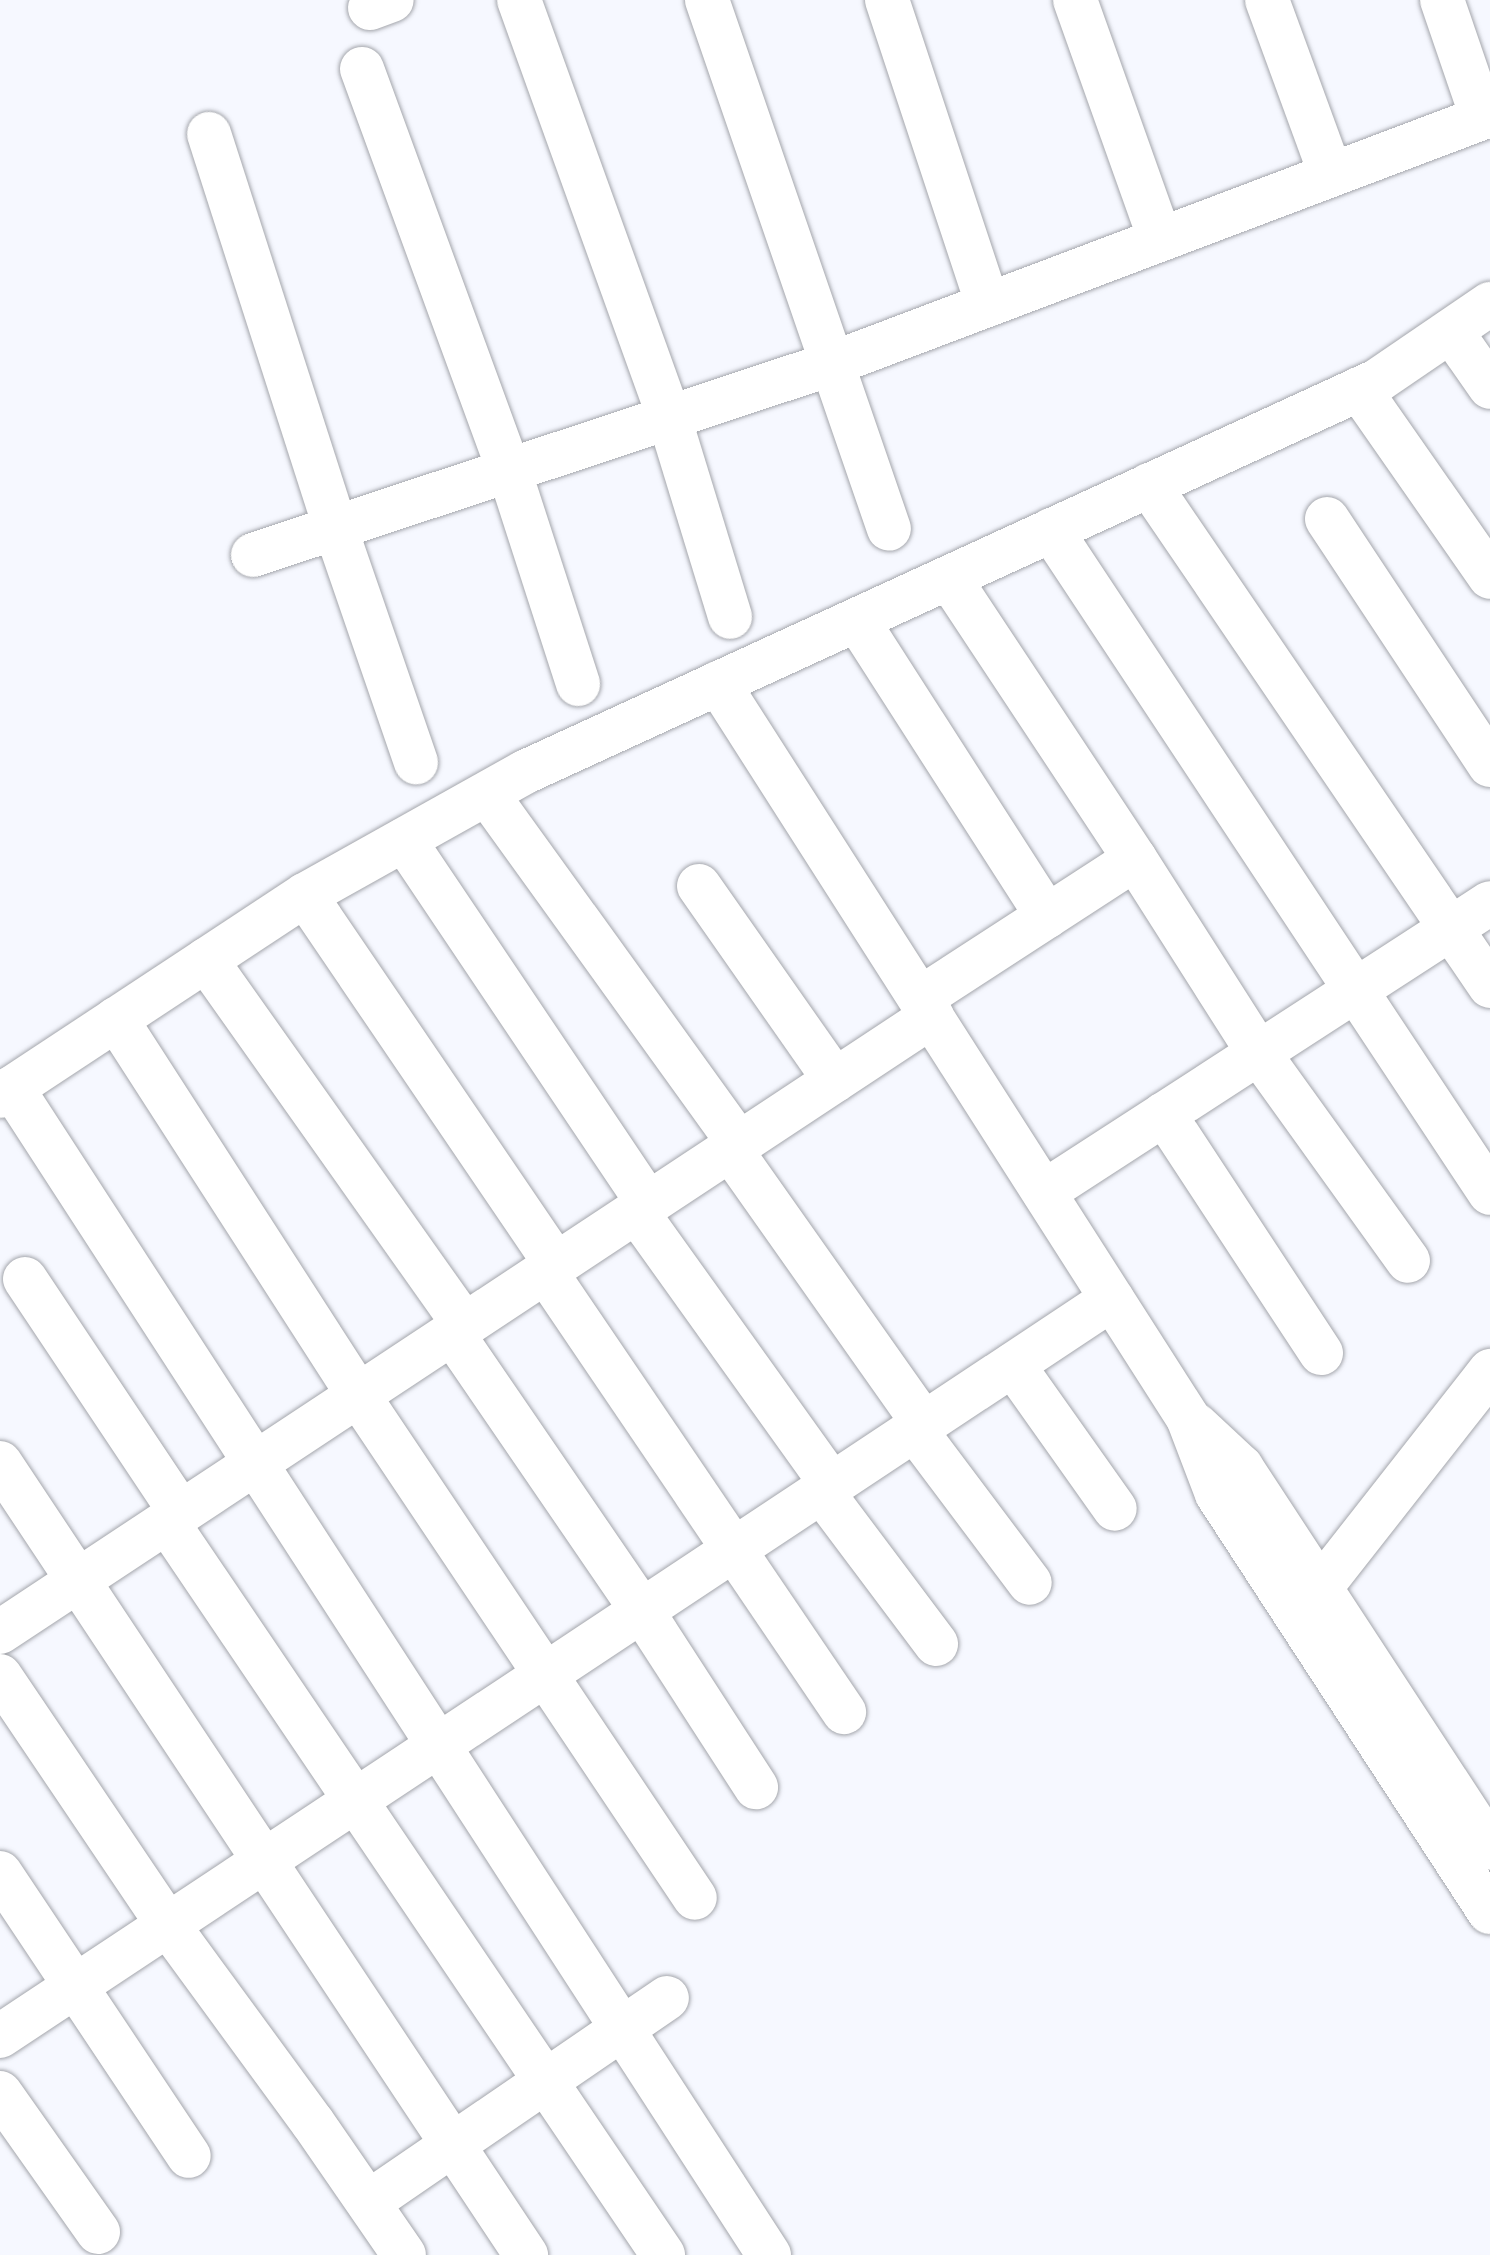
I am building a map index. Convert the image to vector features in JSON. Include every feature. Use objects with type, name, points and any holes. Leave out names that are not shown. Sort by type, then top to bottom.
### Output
[{"type":"street","points":[[519,0],[669,417],[730,617]]},
{"type":"street","points":[[707,0],[889,529]]},
{"type":"street","points":[[887,0],[988,305]]},
{"type":"street","points":[[1075,0],[1160,239]]},
{"type":"street","points":[[1267,0],[1331,175]]},
{"type":"street","points":[[253,555],[834,363],[1486,116],[1442,0]]},
{"type":"street","points":[[362,69],[509,470],[578,684]]},
{"type":"street","points":[[209,134],[335,527],[416,762]]},
{"type":"street","points":[[769,2255],[438,1747],[258,1462],[6,1092],[305,895],[487,794],[718,683],[1377,381],[1490,304]]},
{"type":"street","points":[[1451,331],[1490,387]]},
{"type":"street","points":[[1359,389],[1490,577]]},
{"type":"street","points":[[1149,485],[1490,986]]},
{"type":"street","points":[[1327,519],[1490,765]]},
{"type":"street","points":[[1051,530],[1490,1193]]},
{"type":"street","points":[[949,578],[1258,1052],[1408,1261]]},
{"type":"street","points":[[857,620],[1047,916]]},
{"type":"street","points":[[718,683],[1188,1418],[1217,1494],[1490,1912]]},
{"type":"street","points":[[487,794],[734,1146],[919,1427],[1030,1583]]},
{"type":"street","points":[[404,840],[827,1488],[936,1644]]},
{"type":"street","points":[[0,1632],[835,1080],[1047,916],[1135,859]]},
{"type":"street","points":[[699,886],[835,1080]]},
{"type":"street","points":[[305,895],[844,1712]]},
{"type":"street","points":[[1044,1192],[1490,903]]},
{"type":"street","points":[[206,960],[458,1329],[756,1787]]},
{"type":"street","points":[[116,1019],[358,1395],[695,1898]]},
{"type":"street","points":[[1164,1114],[1321,1353]]},
{"type":"street","points":[[25,1279],[354,1802],[663,2255]]},
{"type":"street","points":[[0,2036],[1112,1299]]},
{"type":"street","points":[[1013,1365],[1115,1509]]},
{"type":"street","points":[[1320,1588],[1490,1371]]},
{"type":"street","points":[[1188,1418],[1241,1467],[1490,1848]]},
{"type":"street","points":[[0,1463],[526,2255]]},
{"type":"street","points":[[0,1676],[168,1925],[404,2255]]},
{"type":"street","points":[[0,1873],[189,2156]]},
{"type":"street","points":[[369,2202],[667,1998]]},
{"type":"street","points":[[0,2093],[98,2232]]}]
